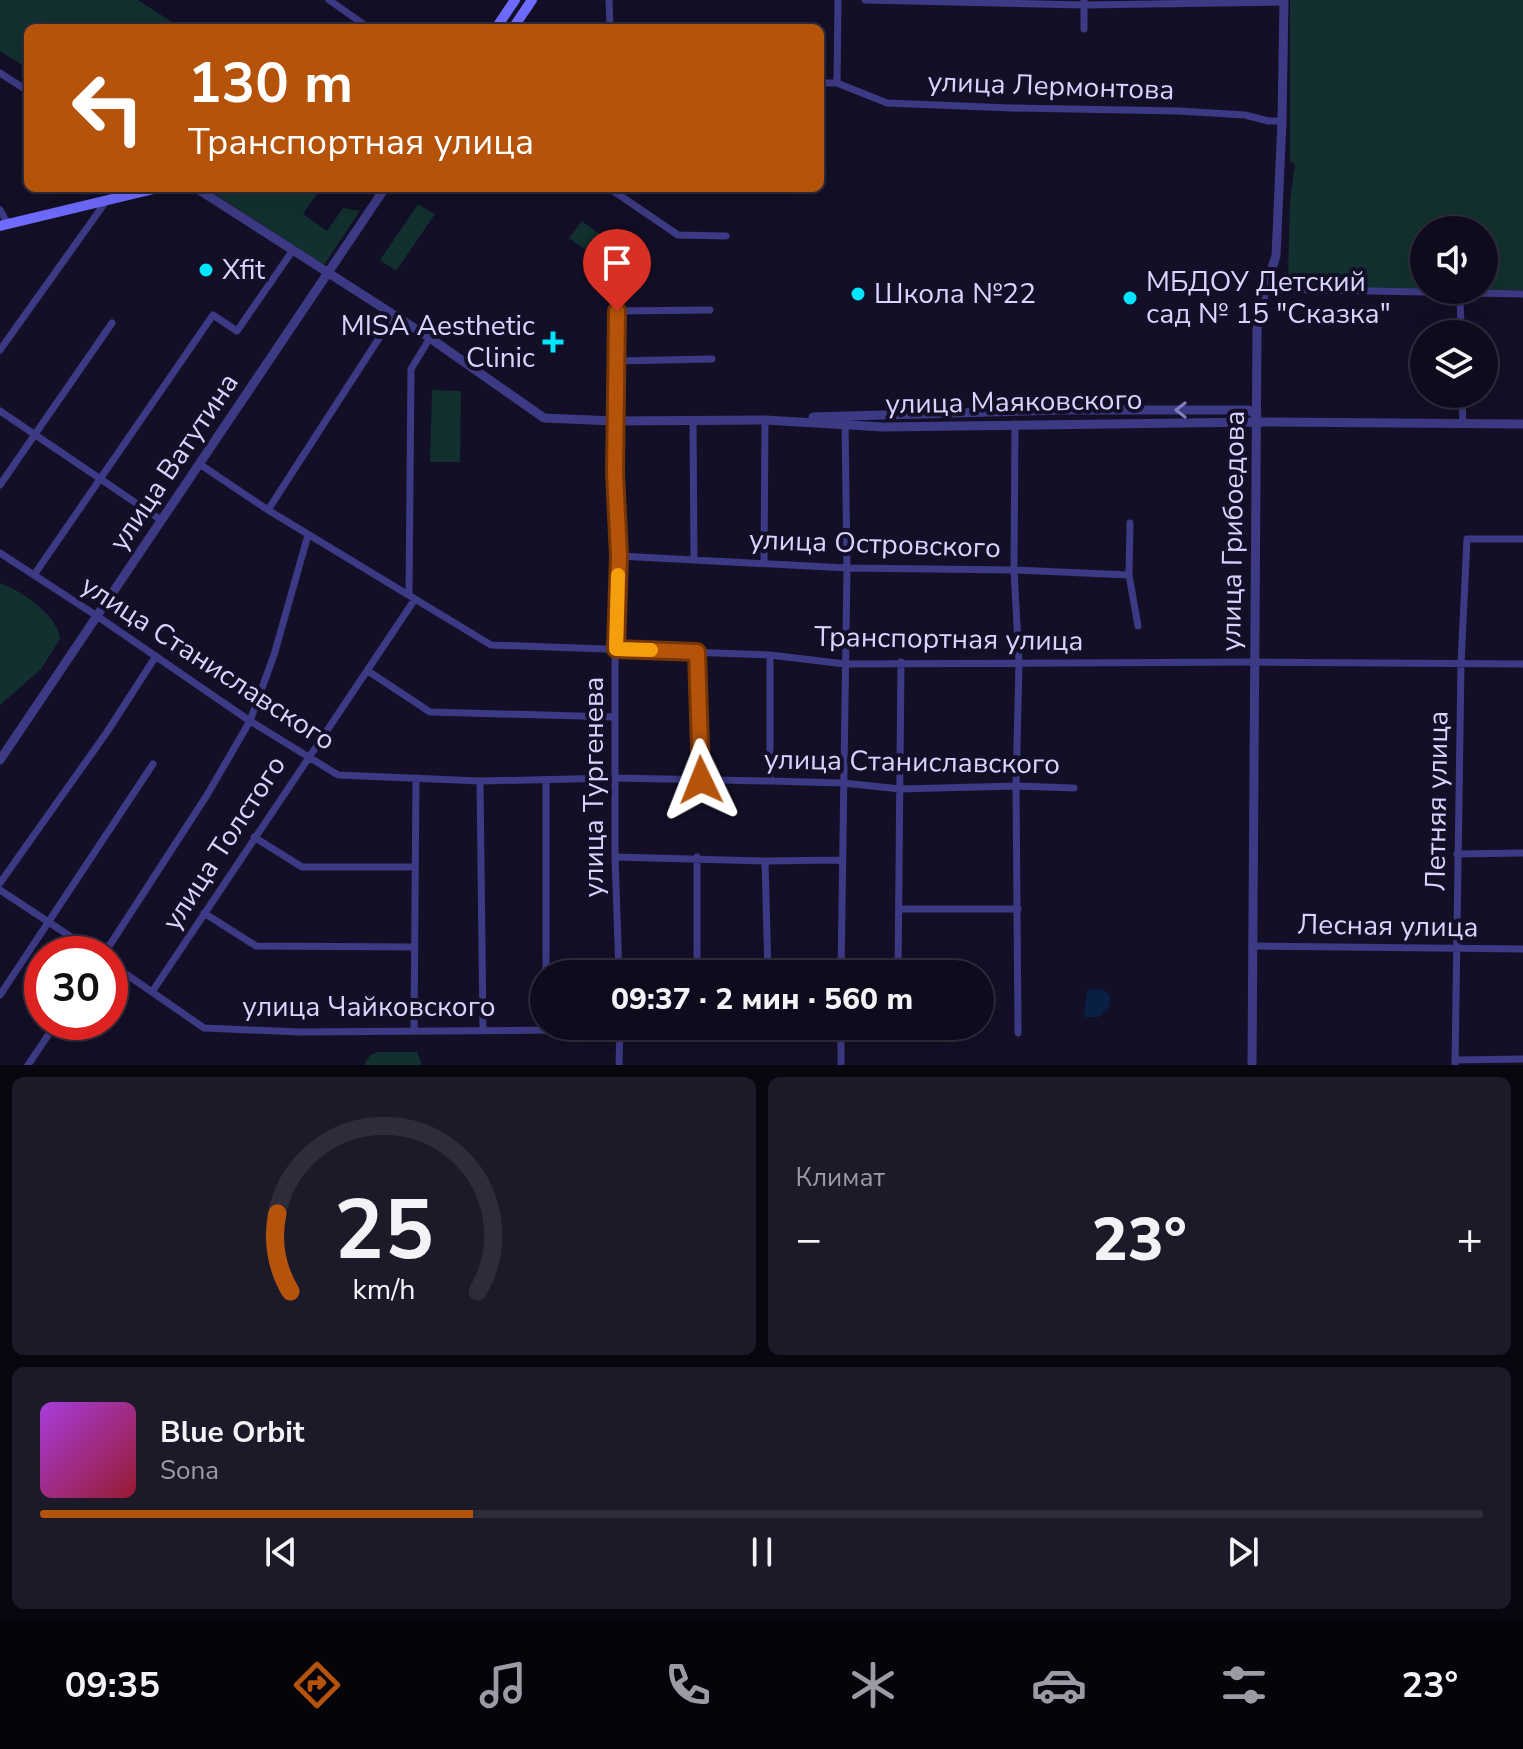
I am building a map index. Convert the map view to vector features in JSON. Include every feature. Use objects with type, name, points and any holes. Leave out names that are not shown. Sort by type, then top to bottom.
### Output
[{"type":"main road","points":[[499,24],[515,0]]},
{"type":"main road","points":[[516,24],[532,0]]},
{"type":"main road","points":[[4,225],[141,192]]},
{"type":"street","points":[[329,0],[363,24]]},
{"type":"street","points":[[609,0],[610,24]]},
{"type":"street","points":[[837,83],[838,0]]},
{"type":"street","points":[[865,0],[1284,1]]},
{"type":"street","name":"улица Грибоедова","points":[[1252,1065],[1257,330],[1265,289],[1276,256],[1284,1]]},
{"type":"street","points":[[1084,2],[1084,29]]},
{"type":"street","points":[[0,74],[24,89]]},
{"type":"street","name":"улица Лермонтова","points":[[824,83],[837,83],[887,103],[1179,111],[1282,121]]},
{"type":"street","name":"улица Маяковского","points":[[202,192],[430,338],[544,418],[693,421],[845,419],[1064,410],[1249,410],[1257,419]]},
{"type":"street","name":"улица Ватутина","points":[[0,760],[382,192]]},
{"type":"street","points":[[615,192],[678,235],[726,236]]},
{"type":"street","points":[[0,350],[107,200]]},
{"type":"street","points":[[0,210],[4,225]]},
{"type":"street","points":[[34,575],[213,315],[237,331],[293,250]]},
{"type":"street","points":[[1265,289],[1410,293]]},
{"type":"street","points":[[1498,294],[1523,294]]},
{"type":"street","name":"улица Тургенева","points":[[619,960],[615,857],[619,556],[615,421],[617,311],[710,310]]},
{"type":"street","points":[[268,510],[394,315]]},
{"type":"street","points":[[0,485],[112,323]]},
{"type":"street","points":[[412,597],[411,369],[430,338]]},
{"type":"street","points":[[616,361],[712,359]]},
{"type":"street","points":[[1462,408],[1463,424]]},
{"type":"street","points":[[0,411],[161,520]]},
{"type":"street","points":[[841,960],[847,568],[845,419]]},
{"type":"street","name":"улица Маяковского","points":[[845,419],[883,427],[1257,419],[1523,424]]},
{"type":"street","points":[[764,563],[765,420]]},
{"type":"street","points":[[693,421],[694,560]]},
{"type":"street","points":[[1015,424],[1014,570],[1019,663],[1016,786],[1018,1033]]},
{"type":"street","name":"Транспортная улица","points":[[201,465],[308,535],[491,645],[770,655],[845,664],[1523,664]]},
{"type":"street","points":[[1130,523],[1129,575],[1138,626]]},
{"type":"street","points":[[116,936],[207,795],[250,721],[274,655],[308,535]]},
{"type":"street","name":"Летняя улица","points":[[1455,1063],[1461,664],[1467,539],[1523,539]]},
{"type":"street","name":"улица Станиславского","points":[[0,553],[250,721],[338,775],[480,781],[616,778],[770,781],[843,783],[900,789],[1074,788]]},
{"type":"street","name":"улица Островского","points":[[619,556],[847,568],[1129,575]]},
{"type":"street","name":"улица Толстого","points":[[152,992],[368,671],[412,597]]},
{"type":"street","points":[[697,652],[701,780]]},
{"type":"street","points":[[770,655],[770,781]]},
{"type":"street","points":[[0,883],[107,732],[156,656]]},
{"type":"street","points":[[898,960],[901,662]]},
{"type":"street","points":[[368,671],[430,712],[615,717]]},
{"type":"street","points":[[0,995],[153,764]]},
{"type":"street","points":[[414,1030],[416,778]]},
{"type":"street","points":[[480,781],[483,1030]]},
{"type":"street","points":[[546,781],[546,960]]},
{"type":"street","points":[[254,837],[302,867],[415,867]]},
{"type":"street","points":[[1457,854],[1523,853]]},
{"type":"street","points":[[615,857],[842,860]]},
{"type":"street","points":[[697,857],[697,960]]},
{"type":"street","points":[[765,861],[768,960]]},
{"type":"street","points":[[0,890],[71,936]]},
{"type":"street","points":[[900,909],[1018,909]]},
{"type":"street","points":[[204,913],[256,946],[415,947]]},
{"type":"street","name":"Лесная улица","points":[[1252,946],[1523,949]]},
{"type":"street","name":"улица Чайковского","points":[[128,975],[204,1028],[299,1032],[530,1028]]},
{"type":"street","points":[[28,1065],[45,1040]]},
{"type":"street","points":[[619,1065],[620,1040]]},
{"type":"street","points":[[841,1040],[841,1065]]},
{"type":"street","points":[[1455,1063],[1523,1059]]},
{"type":"green space","points":[[0,0],[138,0],[175,24],[24,24],[24,66],[0,51]]},
{"type":"green space","points":[[1290,0],[1523,0],[1523,290],[1498,290],[1498,216],[1410,216],[1410,290],[1304,288],[1304,281],[1288,281],[1290,201],[1295,164],[1290,161]]},
{"type":"green space","points":[[212,192],[318,192],[303,214],[327,231],[343,208],[360,211],[324,265]]},
{"type":"green space","points":[[418,204],[435,214],[396,271],[380,260]]},
{"type":"green space","points":[[582,221],[623,252],[610,268],[569,238]]},
{"type":"green space","points":[[432,390],[461,391],[460,462],[430,462]]},
{"type":"green space","points":[[0,583],[18,591],[46,613],[58,630],[60,639],[41,669],[0,705]]},
{"type":"green space","points":[[378,1052],[417,1052],[422,1065],[364,1065],[370,1055]]},
{"type":"water","points":[[1102,989],[1110,995],[1109,1008],[1099,1017],[1084,1017],[1087,990]]},
{"type":"slow traffic","points":[[618,575],[616,649],[651,650]]},
{"type":"place","name":"Xfit","points":[[206,270]]},
{"type":"place","name":"Школа №22","points":[[858,294]]},
{"type":"place","name":"МБДОУ Детский сад № 15 \"Сказка\"","points":[[1130,298]]},
{"type":"place","name":"MISA Aesthetic Clinic","points":[[553,342]]},
{"type":"route","points":[[617,311],[615,473],[619,556],[616,649],[697,652],[701,780]]}]
